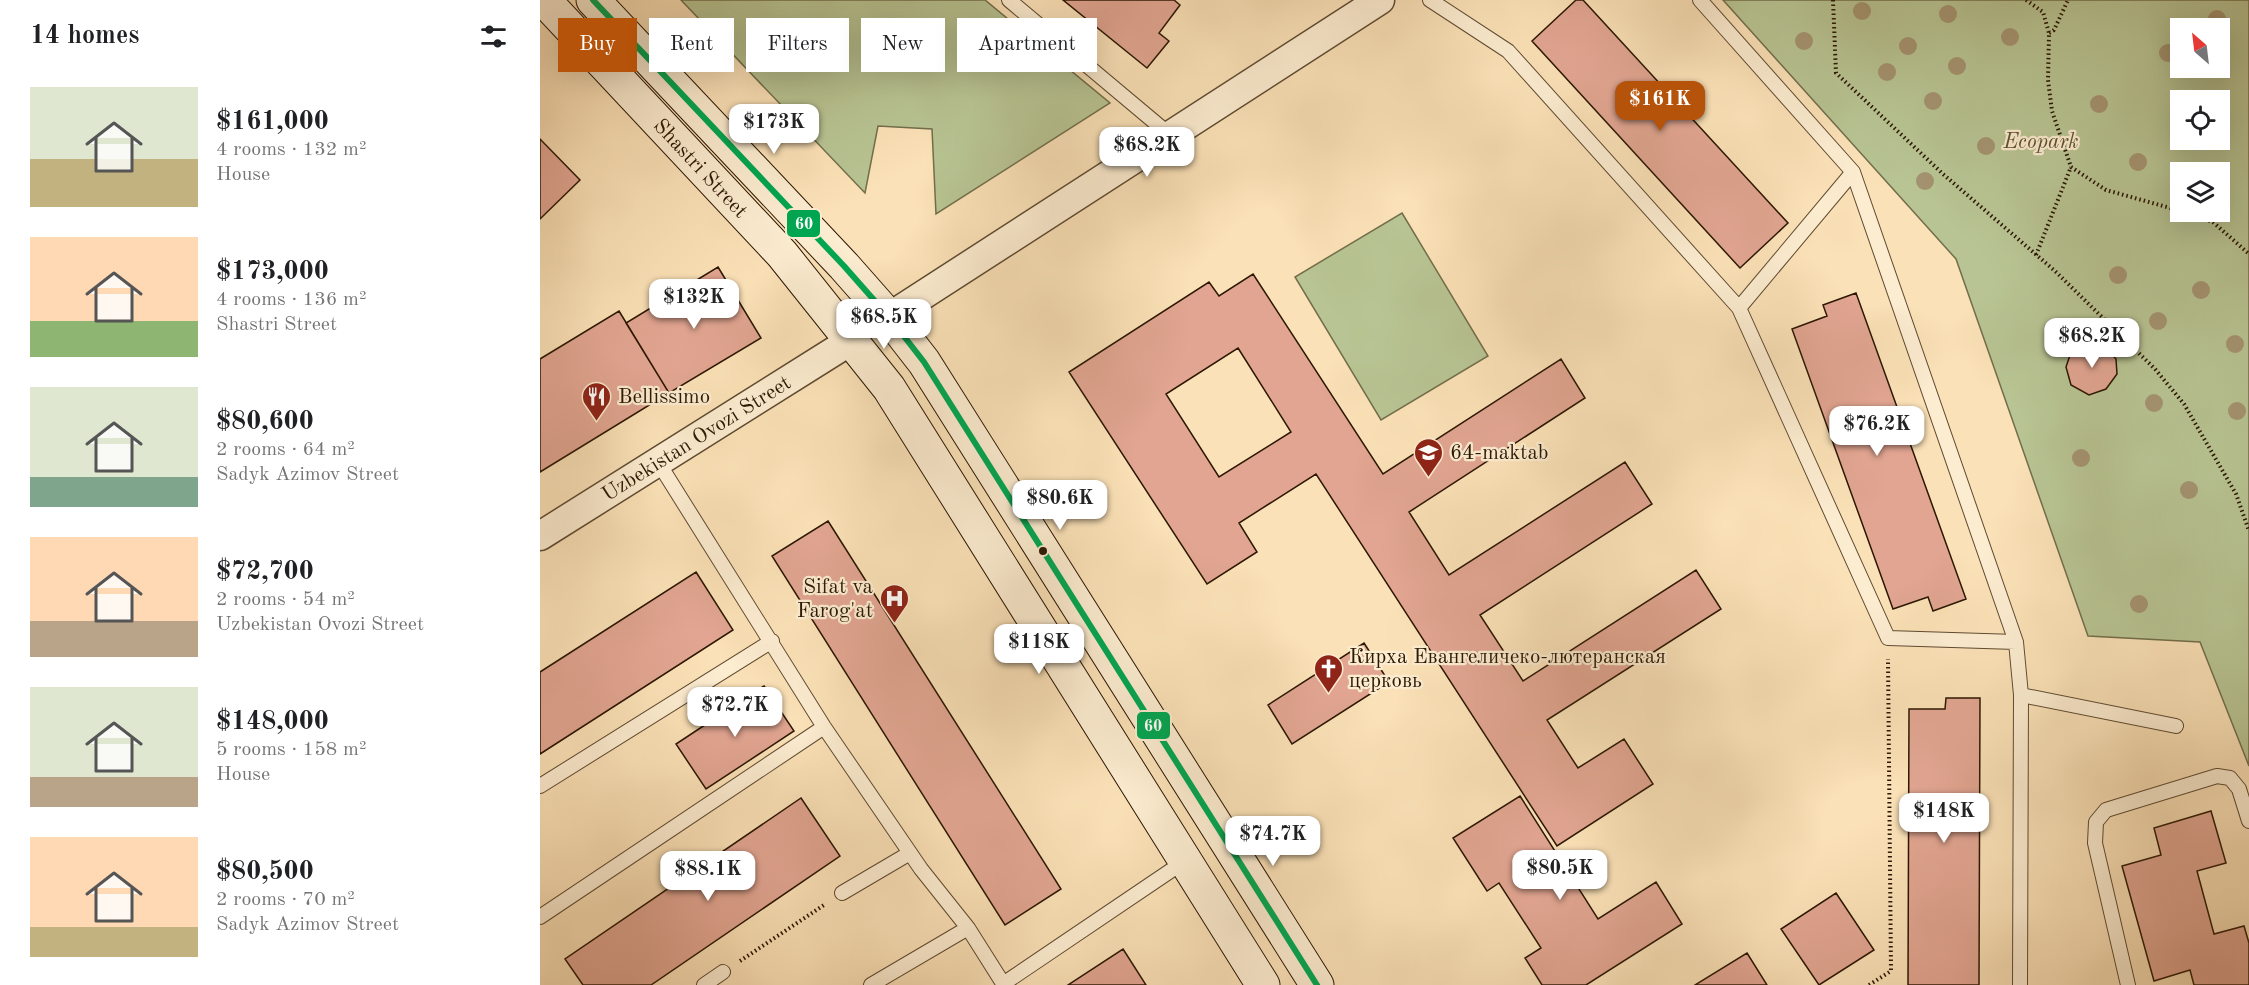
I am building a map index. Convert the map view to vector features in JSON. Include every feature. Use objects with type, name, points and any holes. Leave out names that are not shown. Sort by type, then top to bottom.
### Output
[{"type":"main road","name":"Shastri Street","points":[[544,0],[782,254],[889,388],[1263,985]]},
{"type":"main road","name":"Shastri Street","points":[[593,0],[890,317],[924,362],[1317,985]]},
{"type":"main road","points":[[852,340],[890,317]]},
{"type":"street","points":[[890,317],[1380,0]]},
{"type":"street","name":"Uzbekistan Ovozi Street","points":[[540,536],[852,340]]},
{"type":"lane","points":[[1009,0],[1170,135]]},
{"type":"lane","points":[[1430,0],[1508,51],[1739,308],[1888,638],[2016,642]]},
{"type":"lane","points":[[1700,0],[1854,172],[2016,642],[2021,695],[2020,985]]},
{"type":"lane","points":[[1739,308],[1854,172]]},
{"type":"lane","points":[[658,462],[824,726],[910,853],[968,928],[1004,984],[1185,861]]},
{"type":"lane","points":[[540,786],[772,641]]},
{"type":"lane","points":[[2021,695],[2176,726]]},
{"type":"lane","points":[[540,917],[824,726]]},
{"type":"lane","points":[[2128,985],[2095,843],[2096,822],[2106,810],[2217,776],[2230,778],[2239,789],[2249,820]]},
{"type":"lane","points":[[842,893],[910,853]]},
{"type":"lane","points":[[871,985],[968,928]]},
{"type":"lane","points":[[704,985],[723,972]]},
{"type":"path","points":[[1833,0],[1836,73],[1943,174],[2036,255],[2155,369],[2184,404],[2236,494],[2249,531]]},
{"type":"path","points":[[2026,0],[2043,12],[2049,33],[2049,80],[2052,111],[2071,167],[2106,190],[2170,208]]},
{"type":"path","points":[[2049,33],[2054,30],[2068,0]]},
{"type":"path","points":[[2036,255],[2071,167]]},
{"type":"path","points":[[2213,222],[2249,254]]},
{"type":"path","points":[[1869,985],[1891,971],[1888,638]]},
{"type":"path","points":[[723,972],[842,893]]},
{"type":"green space","points":[[681,0],[985,0],[1007,18],[957,18],[957,72],[1072,72],[1110,103],[936,214],[932,129],[878,126],[865,193],[750,72],[849,72],[849,18],[746,18],[746,68],[734,56],[734,18],[698,18]]},
{"type":"green space","name":"Ecopark","points":[[1723,0],[2249,0],[2249,766],[2200,642],[2088,636],[1956,259]]},
{"type":"green space","points":[[1402,213],[1488,356],[1381,420],[1295,277]]},
{"type":"building","points":[[1063,0],[1174,0],[1180,5],[1159,33],[1169,41],[1147,68],[1097,28],[1097,18],[1085,18]]},
{"type":"building","points":[[1576,0],[1583,0],[1788,223],[1740,268],[1532,41]]},
{"type":"building","points":[[540,139],[580,180],[540,219]]},
{"type":"building","points":[[718,267],[761,338],[669,393],[626,323]]},
{"type":"building","points":[[1253,274],[1383,474],[1561,359],[1585,398],[1409,512],[1449,575],[1625,462],[1652,504],[1480,615],[1523,681],[1696,570],[1721,609],[1547,720],[1578,768],[1624,739],[1653,784],[1557,846],[1316,474],[1239,523],[1257,552],[1207,584],[1069,372],[1209,282],[1219,296]],"holes":[[[1238,348],[1291,432],[1219,477],[1166,394]]]},
{"type":"building","points":[[1856,293],[1966,599],[1933,611],[1928,597],[1893,609],[1792,329],[1827,316],[1823,305]]},
{"type":"building","points":[[619,311],[669,393],[540,472],[540,359]]},
{"type":"building","points":[[2086,344],[2105,346],[2116,359],[2117,374],[2106,389],[2089,395],[2071,385],[2066,367],[2071,352]]},
{"type":"building","points":[[828,521],[1061,889],[1005,925],[772,556]]},
{"type":"building","points":[[696,572],[733,630],[540,754],[540,672]]},
{"type":"building","name":"Кирха Евангеличеко-лютеранская церковь","points":[[1364,643],[1389,682],[1292,744],[1268,705]]},
{"type":"building","points":[[764,686],[794,731],[706,789],[676,744]]},
{"type":"building","points":[[1946,698],[1980,698],[1979,985],[1908,985],[1909,709],[1945,709]]},
{"type":"building","points":[[1520,796],[1598,919],[1656,882],[1682,924],[1586,985],[1542,985],[1525,958],[1541,948],[1499,883],[1487,891],[1453,838]]},
{"type":"building","points":[[801,798],[840,856],[651,985],[583,985],[565,959]]},
{"type":"building","points":[[2211,811],[2226,863],[2197,871],[2214,934],[2244,926],[2249,943],[2249,985],[2194,985],[2190,970],[2154,981],[2122,866],[2161,855],[2154,828]]},
{"type":"building","points":[[1836,893],[1874,950],[1819,985],[1781,929]]},
{"type":"building","points":[[1123,949],[1146,985],[1068,985]]},
{"type":"building","points":[[1747,953],[1767,985],[1695,985]]},
{"type":"transit line","name":"60","points":[[593,0],[844,266],[889,317],[924,362],[1317,985]]},
{"type":"place","name":"Bellissimo","points":[[597,422]]},
{"type":"place","name":"64-maktab","points":[[1429,478]]},
{"type":"place","name":"Sifat va Farog'at","points":[[894,624]]},
{"type":"place","name":"Кирха Евангеличеко-лютеранская церковь","points":[[1328,694]]}]
